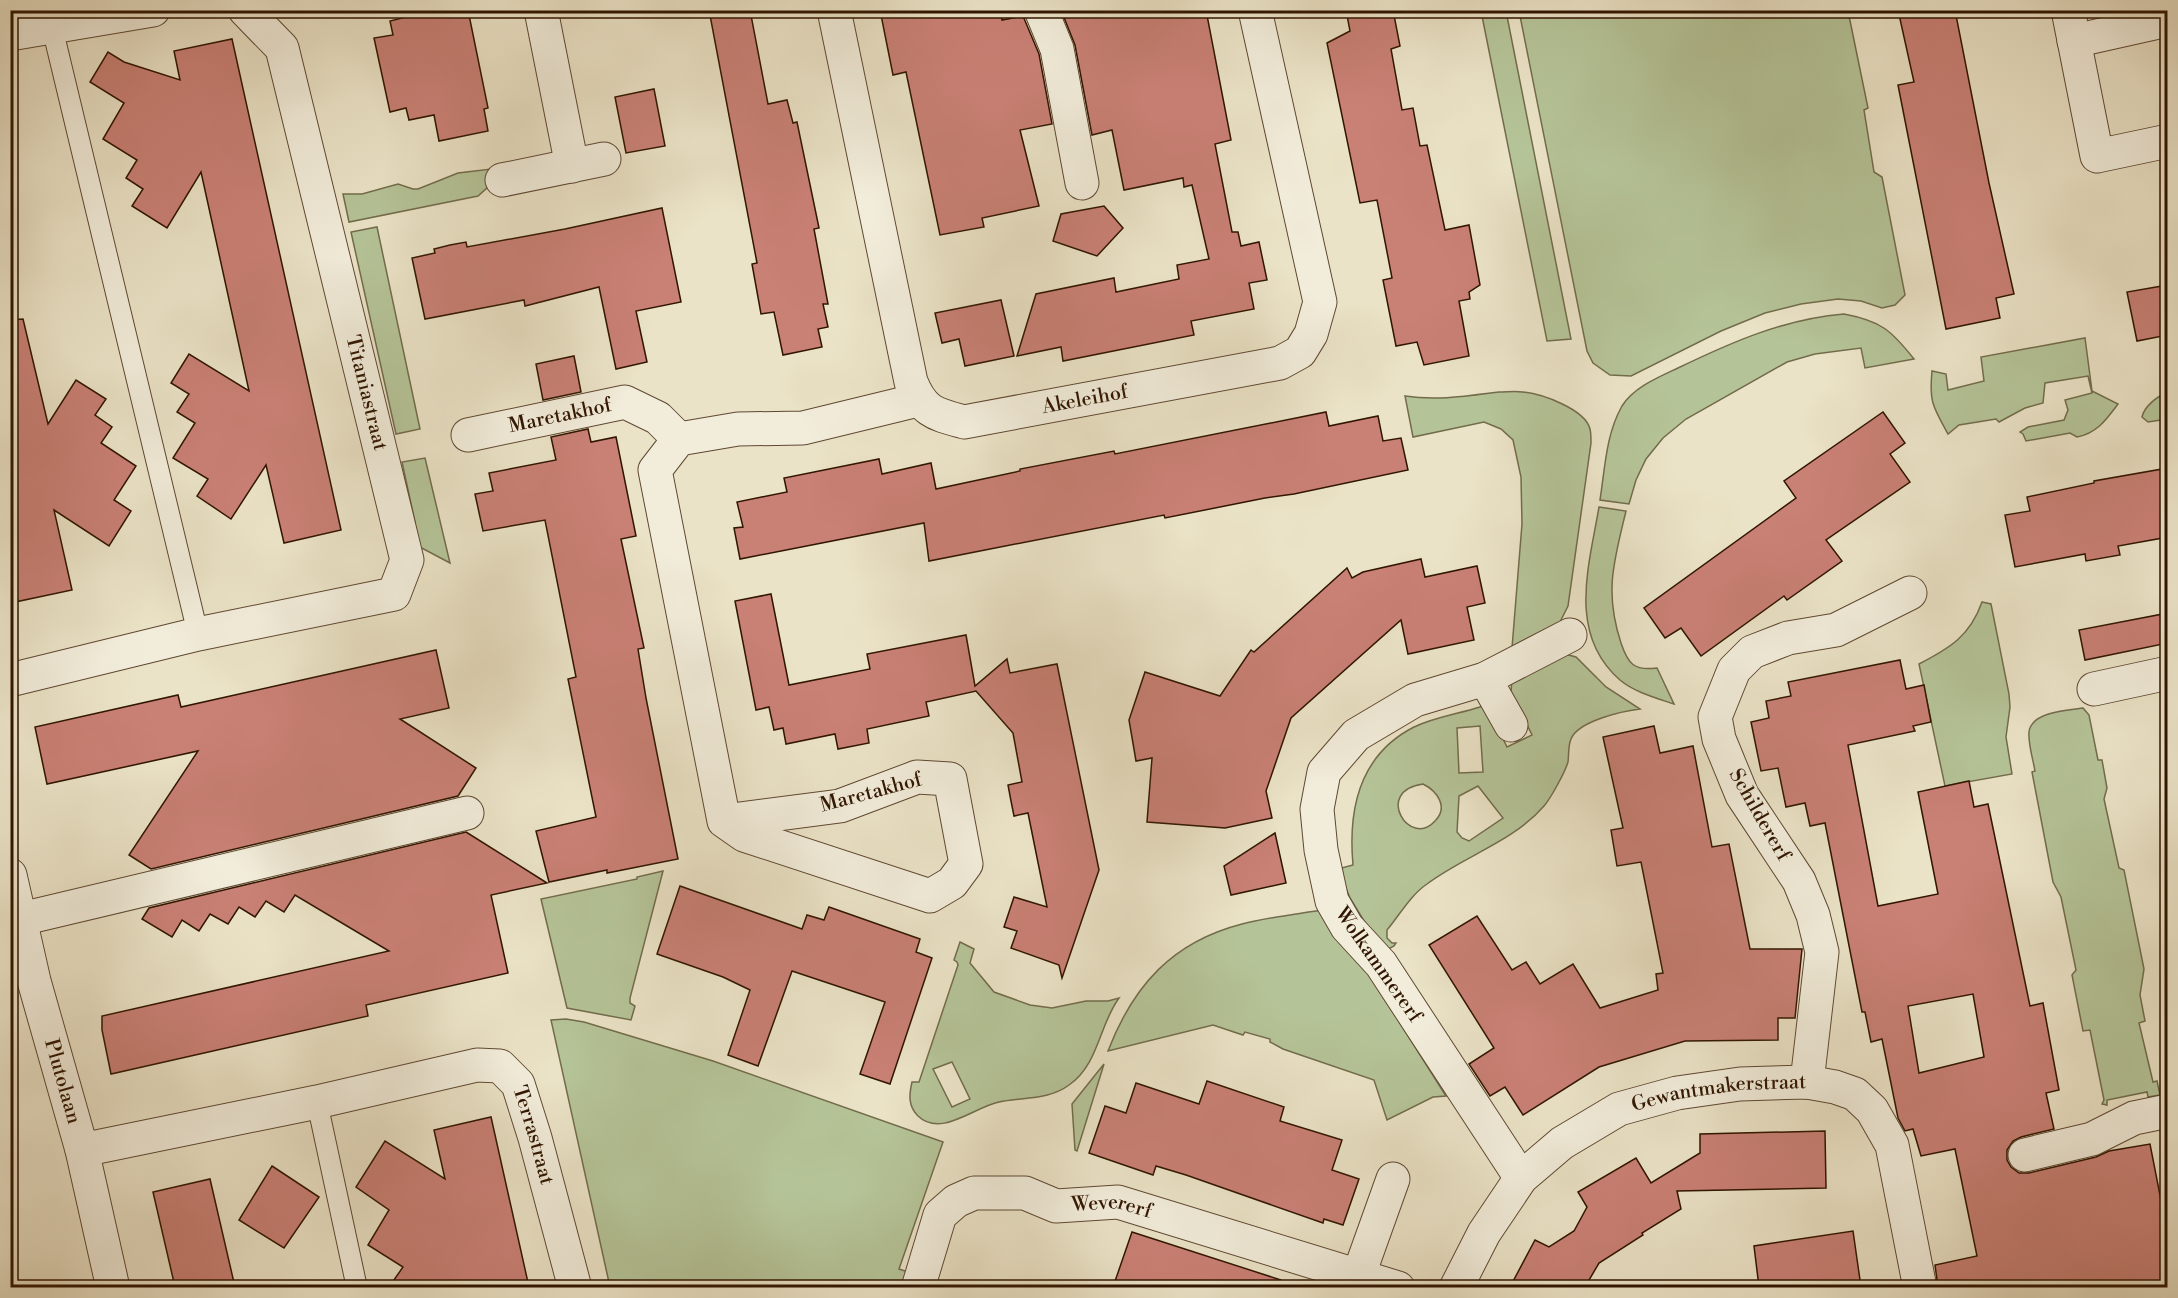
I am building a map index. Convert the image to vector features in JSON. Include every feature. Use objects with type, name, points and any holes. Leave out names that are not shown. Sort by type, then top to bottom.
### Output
[{"type":"street","points":[[10,34],[153,10]]},
{"type":"street","name":"Titaniastraat","points":[[10,680],[198,634],[394,594],[407,560],[282,48],[245,10]]},
{"type":"street","points":[[540,10],[572,166]]},
{"type":"street","points":[[724,820],[655,471],[679,439],[738,429],[802,428],[918,400],[910,382],[834,10]]},
{"type":"street","points":[[1041,10],[1057,49],[1082,183]]},
{"type":"street","name":"Akeleihof","points":[[918,400],[937,414],[964,422],[1280,363],[1300,352],[1311,334],[1320,302],[1255,10]]},
{"type":"street","points":[[2168,20],[2071,26],[2097,156],[2168,141]]},
{"type":"street","points":[[502,180],[604,159]]},
{"type":"street","name":"Maretakhof","points":[[468,435],[625,402],[658,418],[679,439]]},
{"type":"street","name":"Schildererf","points":[[1807,1082],[1822,952],[1813,915],[1799,881],[1742,795],[1719,739],[1715,717],[1734,670],[1752,652],[1788,638],[1836,630],[1910,593]]},
{"type":"street","name":"Wolkammererf","points":[[1521,1178],[1381,964],[1347,927],[1332,901],[1321,850],[1317,809],[1324,772],[1356,735],[1415,700],[1485,679],[1570,635]]},
{"type":"street","points":[[2094,689],[2168,673]]},
{"type":"street","points":[[1485,679],[1511,725]]},
{"type":"street","name":"Maretakhof","points":[[917,777],[950,778],[966,864],[952,883],[930,896],[744,835],[724,820],[840,806],[917,777]]},
{"type":"street","points":[[21,919],[466,813]]},
{"type":"street","name":"Plutolaan","points":[[10,875],[21,919],[22,984],[81,1150],[113,1287]]},
{"type":"street","name":"Terrastraat","points":[[81,1150],[317,1102],[477,1065],[500,1066],[518,1084],[535,1138],[574,1287]]},
{"type":"street","name":"Gewantmakerstraat","points":[[1456,1287],[1484,1233],[1521,1178],[1562,1143],[1619,1109],[1677,1093],[1740,1084],[1807,1082],[1836,1086],[1855,1094],[1872,1110],[1892,1145],[1920,1287]]},
{"type":"street","points":[[2025,1155],[2092,1138],[2134,1118],[2168,1111]]},
{"type":"street","points":[[1356,1281],[1393,1179]]},
{"type":"street","name":"Wevererf","points":[[918,1287],[940,1215],[956,1201],[974,1193],[1025,1193],[1056,1206],[1118,1202],[1356,1281],[1398,1287]]},
{"type":"lane","points":[[52,27],[198,634]]},
{"type":"lane","points":[[317,1102],[357,1287]]},
{"type":"green space","points":[[1481,11],[1506,11],[1571,339],[1547,341]]},
{"type":"green space","points":[[1519,11],[1848,11],[1868,108],[1864,110],[1874,172],[1882,177],[1905,295],[1895,305],[1882,308],[1861,301],[1838,299],[1801,304],[1765,313],[1721,331],[1631,376],[1610,375],[1593,363],[1587,351]]},
{"type":"green space","points":[[491,169],[488,187],[478,196],[349,222],[343,194],[362,194],[398,184],[418,189],[458,173]]},
{"type":"green space","points":[[377,227],[420,429],[396,434],[351,232]]},
{"type":"green space","points":[[1844,314],[1867,320],[1884,328],[1914,359],[1865,368],[1861,348],[1815,354],[1787,362],[1686,419],[1663,438],[1646,459],[1636,480],[1629,504],[1600,500],[1607,451],[1613,428],[1622,406],[1633,393],[1655,379],[1698,358],[1759,333],[1800,321]]},
{"type":"green space","points":[[2085,338],[2092,391],[2118,404],[2096,429],[2077,437],[2070,433],[2026,441],[2020,432],[2028,427],[2064,420],[2068,410],[2065,400],[2092,393],[2088,376],[2045,383],[2043,403],[2025,408],[1999,422],[1996,419],[1959,425],[1948,434],[1933,404],[1932,371],[1946,374],[1948,390],[1984,381],[1981,357]]},
{"type":"green space","points":[[1499,392],[1531,393],[1562,404],[1580,415],[1590,429],[1591,436],[1568,606],[1560,622],[1512,648],[1522,524],[1521,477],[1513,440],[1501,429],[1484,422],[1413,437],[1405,396],[1440,398]]},
{"type":"green space","points":[[2167,393],[2167,419],[2148,422],[2142,417],[2145,409],[2155,399]]},
{"type":"green space","points":[[425,458],[450,563],[416,545],[415,522],[402,462]]},
{"type":"green space","points":[[1599,507],[1626,511],[1615,561],[1612,592],[1616,625],[1624,650],[1633,665],[1649,669],[1657,668],[1674,704],[1638,691],[1620,680],[1603,662],[1593,642],[1587,621],[1586,598],[1587,576]]},
{"type":"green space","points":[[1982,602],[1991,604],[2009,694],[2010,707],[2006,737],[2012,774],[1945,786],[1919,664],[1958,640],[1971,624]]},
{"type":"green space","points":[[1557,652],[1576,657],[1606,687],[1640,709],[1591,722],[1575,733],[1570,742],[1568,762],[1544,806],[1518,829],[1441,874],[1422,888],[1387,930],[1387,938],[1392,943],[1396,943],[1383,952],[1350,898],[1338,869],[1353,865],[1353,824],[1356,805],[1369,768],[1395,739],[1414,727],[1486,704],[1507,747],[1532,735],[1511,692],[1512,679]],"holes":[[[1480,726],[1483,772],[1459,773],[1457,728]],[[1423,784],[1440,800],[1439,816],[1425,828],[1416,828],[1401,816],[1398,806],[1400,797],[1408,789]],[[1478,786],[1503,818],[1469,841],[1462,838],[1457,832],[1459,796]]]},
{"type":"green space","points":[[2083,708],[2089,715],[2098,760],[2102,760],[2107,788],[2104,799],[2119,868],[2124,870],[2144,969],[2140,995],[2145,1021],[2139,1023],[2153,1082],[2157,1081],[2160,1095],[2148,1097],[2147,1092],[2107,1100],[2107,1105],[2102,1104],[2104,1100],[2090,1030],[2083,1031],[2072,975],[2076,970],[2061,897],[2053,882],[2032,772],[2035,771],[2029,737],[2031,725],[2043,716]]},
{"type":"green space","points":[[663,871],[630,998],[630,1003],[635,1006],[631,1020],[567,1008],[541,899],[637,879],[637,877]]},
{"type":"green space","points":[[1328,909],[1446,1096],[1433,1097],[1387,1120],[1374,1080],[1283,1049],[1270,1042],[1270,1039],[1245,1032],[1243,1035],[1213,1025],[1108,1051],[1130,1006],[1143,987],[1175,955],[1195,942],[1242,924]]},
{"type":"green space","points":[[960,942],[974,949],[970,963],[994,992],[1030,1005],[1052,1008],[1086,1001],[1108,1001],[1119,998],[1112,1009],[1093,1055],[1079,1076],[1069,1085],[1053,1093],[999,1102],[947,1123],[927,1122],[918,1116],[910,1100],[912,1082],[919,1082],[958,965],[954,960]],"holes":[[[952,1062],[970,1099],[952,1107],[933,1069]]]},
{"type":"green space","points":[[566,1019],[584,1022],[713,1061],[943,1142],[899,1269],[908,1272],[903,1287],[610,1287],[551,1020]]},
{"type":"green space","points":[[1104,1064],[1077,1151],[1075,1150],[1072,1104]]},
{"type":"building","points":[[413,10],[468,10],[488,108],[484,109],[488,131],[439,141],[434,115],[409,120],[406,108],[390,112],[374,38],[393,35],[390,21],[414,15]]},
{"type":"building","points":[[709,10],[750,10],[768,104],[787,100],[793,123],[797,122],[819,228],[814,229],[828,304],[823,304],[828,327],[818,329],[822,347],[783,355],[774,312],[761,314],[752,264],[757,263]]},
{"type":"building","points":[[880,10],[1001,10],[1002,20],[1023,16],[1039,54],[1052,124],[1020,130],[1039,206],[982,218],[984,227],[940,235],[906,72],[893,75]]},
{"type":"building","points":[[1061,10],[1206,10],[1231,140],[1215,144],[1232,232],[1238,232],[1241,246],[1259,242],[1267,280],[1249,283],[1254,309],[1191,321],[1194,335],[1063,361],[1061,347],[1017,356],[1036,294],[1114,278],[1116,292],[1179,279],[1177,265],[1209,259],[1192,185],[1184,187],[1183,178],[1124,190],[1112,130],[1092,135],[1075,45]]},
{"type":"building","points":[[1346,10],[1393,10],[1400,46],[1391,49],[1402,110],[1413,108],[1420,146],[1427,145],[1445,230],[1469,225],[1480,285],[1469,292],[1470,299],[1459,301],[1469,356],[1424,365],[1417,342],[1396,346],[1383,280],[1392,278],[1377,200],[1360,203],[1327,43],[1350,31]]},
{"type":"building","points":[[1898,10],[1955,10],[1989,183],[2014,294],[1996,298],[2000,318],[1946,329],[1898,85],[1914,82]]},
{"type":"building","points":[[232,39],[341,530],[284,543],[266,465],[231,519],[197,496],[208,479],[173,458],[195,423],[177,412],[189,394],[171,383],[189,354],[249,391],[201,172],[167,228],[132,206],[143,189],[126,178],[137,160],[103,139],[124,103],[90,82],[108,52],[124,62],[180,80],[174,51]]},
{"type":"building","points":[[654,89],[665,146],[626,153],[615,97]]},
{"type":"building","points":[[1104,206],[1123,228],[1097,256],[1053,241],[1061,214]]},
{"type":"building","points":[[662,208],[681,302],[636,311],[647,362],[616,369],[599,287],[525,306],[524,300],[425,319],[412,258],[435,253],[434,249],[450,245],[466,242],[467,247]]},
{"type":"building","points":[[2168,285],[2168,335],[2137,341],[2127,292]]},
{"type":"building","points":[[1001,300],[1014,356],[965,366],[959,339],[942,343],[935,313]]},
{"type":"building","points":[[23,319],[48,424],[76,380],[106,399],[95,415],[112,427],[101,443],[136,466],[114,500],[131,511],[109,546],[54,510],[72,590],[15,602],[10,583],[10,320]]},
{"type":"building","points":[[574,356],[581,392],[543,400],[536,364]]},
{"type":"building","points":[[1326,412],[1329,426],[1378,416],[1383,441],[1401,438],[1408,470],[1294,494],[1165,518],[1164,515],[929,561],[924,523],[740,559],[734,528],[743,527],[737,502],[787,492],[784,478],[879,459],[882,474],[931,463],[936,489],[1020,471],[1020,469],[1114,451],[1115,454]]},
{"type":"building","points":[[1883,412],[1905,443],[1890,454],[1910,482],[1826,540],[1842,561],[1787,600],[1784,596],[1701,656],[1681,628],[1665,638],[1644,608],[1796,498],[1784,481]]},
{"type":"building","points":[[588,429],[591,442],[616,437],[636,536],[621,539],[644,648],[638,649],[678,859],[549,882],[536,831],[596,817],[568,679],[576,677],[545,520],[483,531],[475,494],[493,491],[489,473],[556,460],[551,437]]},
{"type":"building","points":[[2168,468],[2168,537],[2118,546],[2120,555],[2086,561],[2085,554],[2015,567],[2005,515],[2030,511],[2027,497],[2094,483],[2094,481]]},
{"type":"building","points":[[1421,559],[1425,577],[1477,566],[1485,603],[1467,607],[1474,640],[1408,654],[1401,620],[1291,718],[1266,791],[1272,818],[1225,828],[1147,822],[1152,758],[1136,761],[1129,720],[1145,672],[1220,696],[1251,650],[1254,652],[1347,568],[1352,578],[1363,572]]},
{"type":"building","points":[[771,594],[789,685],[870,669],[867,654],[966,635],[975,686],[1007,659],[1010,673],[1057,664],[1099,870],[1062,978],[1059,965],[1011,948],[1017,931],[1004,927],[1014,897],[1047,907],[1028,813],[1014,816],[1011,801],[1008,785],[1022,782],[1013,733],[976,691],[926,702],[929,716],[867,729],[869,743],[838,749],[835,734],[786,744],[783,728],[774,730],[769,707],[756,710],[735,601]]},
{"type":"building","points":[[2168,613],[2168,643],[2085,660],[2079,630]]},
{"type":"building","points":[[436,650],[449,708],[400,719],[476,768],[458,796],[151,869],[129,855],[198,751],[47,784],[35,727],[178,695],[181,707]]},
{"type":"building","points":[[1900,660],[1906,689],[1924,685],[1931,722],[1913,726],[1915,731],[1848,745],[1878,906],[1938,894],[1918,792],[1969,781],[1974,807],[1988,804],[2030,1006],[2043,1003],[2059,1090],[2046,1093],[2054,1129],[2013,1141],[2007,1150],[2007,1160],[2011,1167],[2019,1173],[2029,1173],[2096,1157],[2109,1151],[2150,1144],[2168,1236],[2168,1279],[2142,1284],[2143,1287],[1938,1287],[1935,1265],[1977,1256],[1955,1149],[1921,1156],[1913,1129],[1905,1131],[1898,1118],[1882,1039],[1871,1042],[1865,1012],[1862,1012],[1825,823],[1810,826],[1805,803],[1786,807],[1778,768],[1761,771],[1751,722],[1769,718],[1766,701],[1791,696],[1788,682]],"holes":[[[1973,994],[1984,1057],[1919,1073],[1908,1006]]]},
{"type":"building","points":[[1654,726],[1660,753],[1693,746],[1712,847],[1729,844],[1750,949],[1802,949],[1795,1018],[1778,1018],[1778,1040],[1685,1041],[1599,1067],[1523,1115],[1505,1087],[1490,1096],[1469,1064],[1494,1048],[1429,945],[1477,916],[1512,970],[1526,962],[1540,984],[1573,964],[1600,1008],[1658,990],[1656,974],[1663,973],[1641,862],[1617,866],[1611,830],[1623,828],[1603,737]]},
{"type":"building","points":[[466,832],[547,883],[491,895],[508,973],[366,1005],[368,1016],[111,1074],[102,1030],[102,1016],[389,951],[295,895],[284,912],[266,901],[255,917],[239,907],[228,924],[210,914],[199,931],[182,920],[172,937],[142,919],[149,908]]},
{"type":"building","points":[[1275,833],[1286,883],[1231,895],[1224,866]]},
{"type":"building","points":[[680,886],[802,929],[807,915],[824,920],[829,907],[920,939],[916,952],[932,958],[890,1084],[860,1074],[885,1002],[792,971],[758,1066],[728,1055],[750,990],[723,977],[657,954]]},
{"type":"building","points":[[1207,1081],[1284,1107],[1280,1121],[1342,1140],[1332,1170],[1359,1179],[1343,1225],[1324,1219],[1323,1223],[1156,1166],[1153,1175],[1089,1153],[1105,1106],[1126,1113],[1136,1083],[1199,1104]]},
{"type":"building","points":[[491,1117],[529,1287],[389,1287],[403,1267],[368,1245],[389,1210],[356,1187],[385,1141],[445,1179],[434,1130]]},
{"type":"building","points":[[1825,1131],[1826,1188],[1677,1191],[1681,1209],[1599,1263],[1585,1287],[1510,1287],[1535,1240],[1549,1247],[1574,1231],[1587,1207],[1578,1192],[1636,1158],[1651,1183],[1700,1153],[1700,1134]]},
{"type":"building","points":[[272,1166],[319,1197],[284,1248],[239,1220]]},
{"type":"building","points":[[210,1179],[235,1287],[175,1287],[153,1192]]},
{"type":"building","points":[[1853,1231],[1861,1287],[1759,1287],[1754,1246]]},
{"type":"building","points":[[1132,1232],[1281,1280],[1280,1287],[1113,1287]]}]
